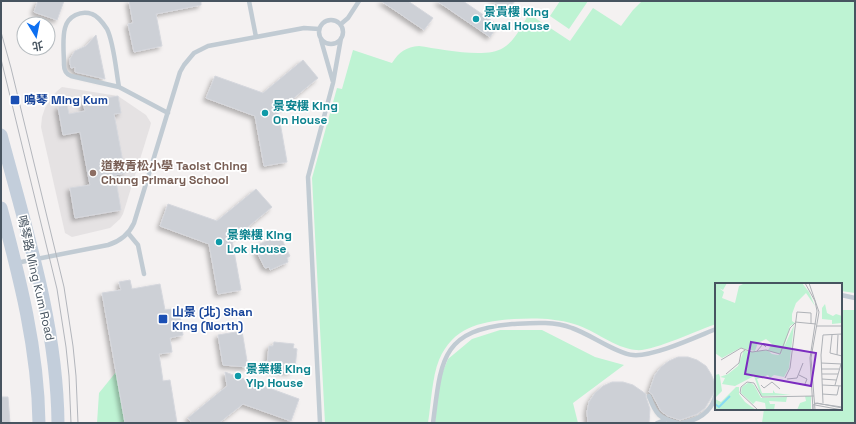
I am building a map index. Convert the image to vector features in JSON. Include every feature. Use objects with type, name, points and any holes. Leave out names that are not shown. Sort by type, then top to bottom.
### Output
[{"type":"main road","name":"鳴琴路 Ming Kum Road","points":[[1,135],[34,260],[46,314],[53,353],[58,423]]},
{"type":"main road","name":"鳴琴路 Ming Kum Road","points":[[1,208],[25,301],[33,347],[39,423]]},
{"type":"lane","points":[[249,1],[256,36]]},
{"type":"lane","points":[[341,24],[348,18],[359,1]]},
{"type":"lane","points":[[119,87],[110,36],[103,23],[98,17],[85,12],[72,16],[65,28],[64,65],[66,72],[71,76],[119,87],[168,113]]},
{"type":"lane","points":[[320,423],[308,177],[333,83],[343,29],[341,24],[334,20],[326,20],[318,29],[333,83]]},
{"type":"lane","points":[[16,263],[114,243],[128,233],[134,223],[148,180],[180,72],[194,53],[216,44],[256,36],[304,28],[318,29]]},
{"type":"lane","points":[[321,40],[329,44],[334,44],[341,38]]},
{"type":"lane","points":[[128,233],[138,245],[144,274]]},
{"type":"lane","points":[[842,296],[855,298]]},
{"type":"lane","points":[[433,423],[439,378],[447,355],[461,339],[480,329],[493,326],[531,323],[560,325],[586,334],[624,353],[635,356],[654,352],[715,329]]},
{"type":"lane","points":[[649,396],[656,413],[665,420],[678,423]]},
{"type":"lane","points":[[682,423],[693,421],[702,417],[714,403],[715,398]]},
{"type":"lane","points":[[657,423],[665,420]]},
{"type":"shaded area","name":"道教青松小學 Taoist Ching Chung Primary School","points":[[62,87],[118,96],[146,115],[151,123],[123,214],[120,219],[110,228],[72,237],[65,233],[41,127],[45,108],[56,92]]},
{"type":"green space","points":[[560,1],[588,1],[569,29],[550,16]]},
{"type":"green space","points":[[642,1],[855,1],[855,293],[842,291],[842,283],[715,283],[715,324],[653,348],[643,350],[628,349],[582,327],[559,321],[514,319],[480,324],[461,333],[452,340],[439,360],[433,382],[428,423],[325,423],[312,178],[337,88],[342,89],[353,50],[392,63],[403,51],[419,46],[450,51],[486,53],[503,48],[507,45],[518,32],[529,14],[570,41],[593,8],[621,26]]},
{"type":"green space","points":[[842,310],[855,310],[855,423],[762,423],[764,410],[842,410]]},
{"type":"green space","points":[[500,330],[542,330],[595,357],[624,365],[573,403],[578,423],[435,423],[436,388],[448,359],[472,339]]},
{"type":"green space","points":[[116,372],[125,423],[97,423],[99,393]]},
{"type":"building","points":[[38,1],[64,1],[57,20],[56,16],[46,16],[34,12]]},
{"type":"building","points":[[129,1],[201,1],[201,5],[156,14],[162,46],[134,52],[128,24],[133,23]]},
{"type":"building","points":[[381,1],[408,1],[433,18],[424,30]]},
{"type":"building","name":"景貴樓 King Kwai House","points":[[437,1],[463,1],[498,25],[490,37]]},
{"type":"building","name":"景貴樓 King Kwai House","points":[[492,1],[515,1],[507,11]]},
{"type":"building","points":[[96,35],[105,79],[75,72],[75,67],[71,68],[70,59],[75,51],[86,46]]},
{"type":"building","name":"景安樓 King On House","points":[[303,60],[318,78],[278,111],[287,162],[264,166],[255,116],[206,98],[215,76],[263,93]]},
{"type":"building","points":[[118,96],[121,113],[114,114],[125,173],[115,175],[121,210],[75,218],[70,188],[90,185],[80,132],[63,135],[58,107],[67,105],[69,114],[85,111],[83,102]]},
{"type":"building","name":"景樂樓 King Lok House","points":[[256,189],[272,207],[232,240],[241,290],[218,294],[209,244],[160,226],[168,204],[217,221]]},
{"type":"building","points":[[276,236],[278,240],[281,238],[290,256],[287,258],[288,262],[270,270],[269,267],[265,268],[256,250],[260,249],[258,245]]},
{"type":"building","points":[[130,280],[132,289],[160,284],[165,310],[179,308],[183,335],[170,338],[172,352],[159,354],[163,381],[170,380],[177,423],[125,423],[102,293],[121,290],[119,282]]},
{"type":"building","points":[[242,331],[248,367],[223,365],[218,335]]},
{"type":"building","points":[[274,342],[294,344],[293,348],[297,349],[295,368],[291,368],[291,372],[271,370],[271,366],[267,365],[269,346],[273,346]]},
{"type":"building","points":[[678,357],[688,357],[697,360],[706,366],[715,383],[715,391],[705,408],[697,414],[680,420],[668,416],[661,411],[652,394],[649,392],[655,375],[661,367]]},
{"type":"building","name":"景業樓 King Yip House","points":[[225,372],[299,399],[291,421],[243,404],[219,423],[192,423],[188,418],[227,386]]},
{"type":"building","points":[[612,382],[623,382],[633,385],[646,394],[650,409],[649,423],[588,423],[587,412],[589,402],[595,393],[603,386]]},
{"type":"building","points":[[1,397],[8,397],[10,423],[1,423]]},
{"type":"tram line","points":[[1,32],[64,287],[73,346],[78,423]]},
{"type":"tram line","points":[[1,59],[57,289],[66,347],[71,423]]},
{"type":"place","name":"景貴樓 King Kwai House","points":[[476,19]]},
{"type":"place","name":"鳴琴 Ming Kum","points":[[15,100]]},
{"type":"place","name":"景安樓 King On House","points":[[265,113]]},
{"type":"place","name":"道教青松小學 Taoist Ching Chung Primary School","points":[[93,173]]},
{"type":"place","name":"景樂樓 King Lok House","points":[[219,242]]},
{"type":"place","name":"山景 (北) Shan King (North)","points":[[163,319]]},
{"type":"place","name":"景業樓 King Yip House","points":[[238,376]]}]
